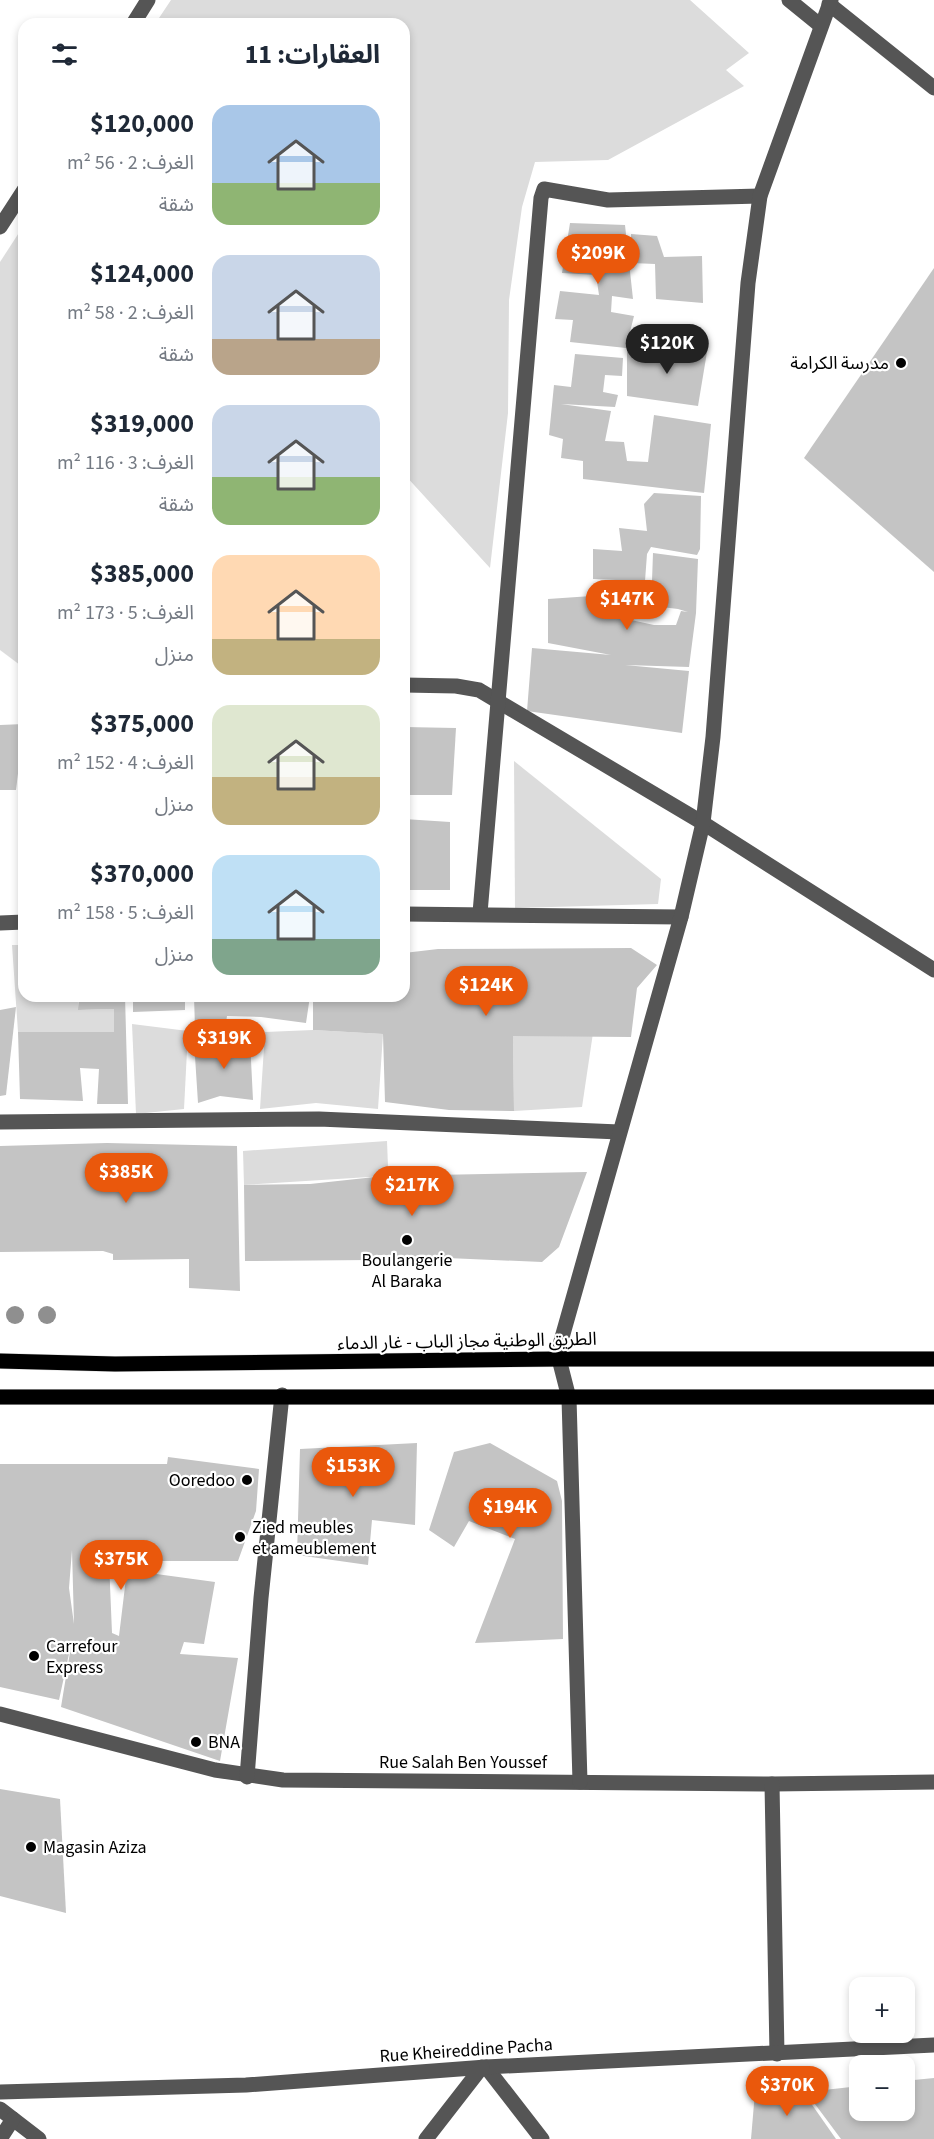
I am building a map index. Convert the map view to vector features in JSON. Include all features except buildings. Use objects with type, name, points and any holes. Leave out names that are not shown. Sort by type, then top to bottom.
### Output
[{"type":"main road","name":"الطريق الوطنية مجاز الباب - غار الدماء","points":[[0,1361],[127,1364],[559,1359],[934,1359]]},
{"type":"main road","points":[[0,1397],[282,1395],[569,1398],[934,1397]]},
{"type":"street","points":[[137,18],[148,0]]},
{"type":"street","points":[[789,0],[821,26]]},
{"type":"street","points":[[580,1782],[569,1398],[559,1359],[568,1311],[681,917],[703,823],[713,737],[748,283],[760,196],[830,2],[934,88]]},
{"type":"street","points":[[480,913],[541,198],[544,189],[608,200],[760,196]]},
{"type":"street","points":[[0,227],[18,199]]},
{"type":"street","points":[[410,685],[479,690],[703,823],[934,970]]},
{"type":"street","points":[[410,914],[681,917]]},
{"type":"street","points":[[0,922],[18,922]]},
{"type":"street","points":[[0,1122],[319,1119],[619,1132]]},
{"type":"street","points":[[247,1777],[261,1598],[282,1395]]},
{"type":"street","name":"Rue Salah Ben Youssef","points":[[0,1714],[247,1777],[283,1780],[772,1784],[934,1782]]},
{"type":"street","points":[[772,1784],[777,2054]]},
{"type":"street","name":"Rue Kheireddine Pacha","points":[[0,2092],[246,2085],[484,2067],[934,2045]]},
{"type":"street","points":[[426,2139],[484,2067],[542,2139]]},
{"type":"street","points":[[0,2109],[39,2139]]},
{"type":"street","points":[[0,2139],[14,2119]]},
{"type":"shaded area","points":[[171,0],[690,0],[749,53],[726,70],[744,86],[608,160],[535,162],[522,207],[509,300],[508,413],[490,568],[410,481],[410,18],[159,18]]},
{"type":"shaded area","points":[[18,234],[18,664],[0,650],[0,262]]},
{"type":"shaded area","points":[[514,761],[661,879],[658,904],[515,908]]},
{"type":"shaded area","points":[[12,945],[18,945],[18,1002],[78,1002],[79,1010],[114,1009],[114,1032],[18,1032]]},
{"type":"shaded area","points":[[132,1024],[188,1031],[184,1109],[136,1114]]},
{"type":"shaded area","points":[[313,1030],[383,1034],[378,1109],[316,1103],[260,1109],[265,1032]]},
{"type":"shaded area","points":[[593,1033],[582,1107],[514,1111],[513,1036]]},
{"type":"shaded area","points":[[387,1141],[388,1167],[385,1176],[244,1185],[243,1151]]},
{"type":"place","name":"مدرسة الكرامة","points":[[901,363]]},
{"type":"place","name":"Boulangerie Al Baraka","points":[[407,1240]]},
{"type":"place","name":"Ooredoo","points":[[247,1480]]},
{"type":"place","name":"Zied meubles et ameublement","points":[[240,1537]]},
{"type":"place","name":"Carrefour Express","points":[[34,1656]]},
{"type":"place","name":"BNA","points":[[196,1742]]},
{"type":"place","name":"Magasin Aziza","points":[[31,1847]]}]
